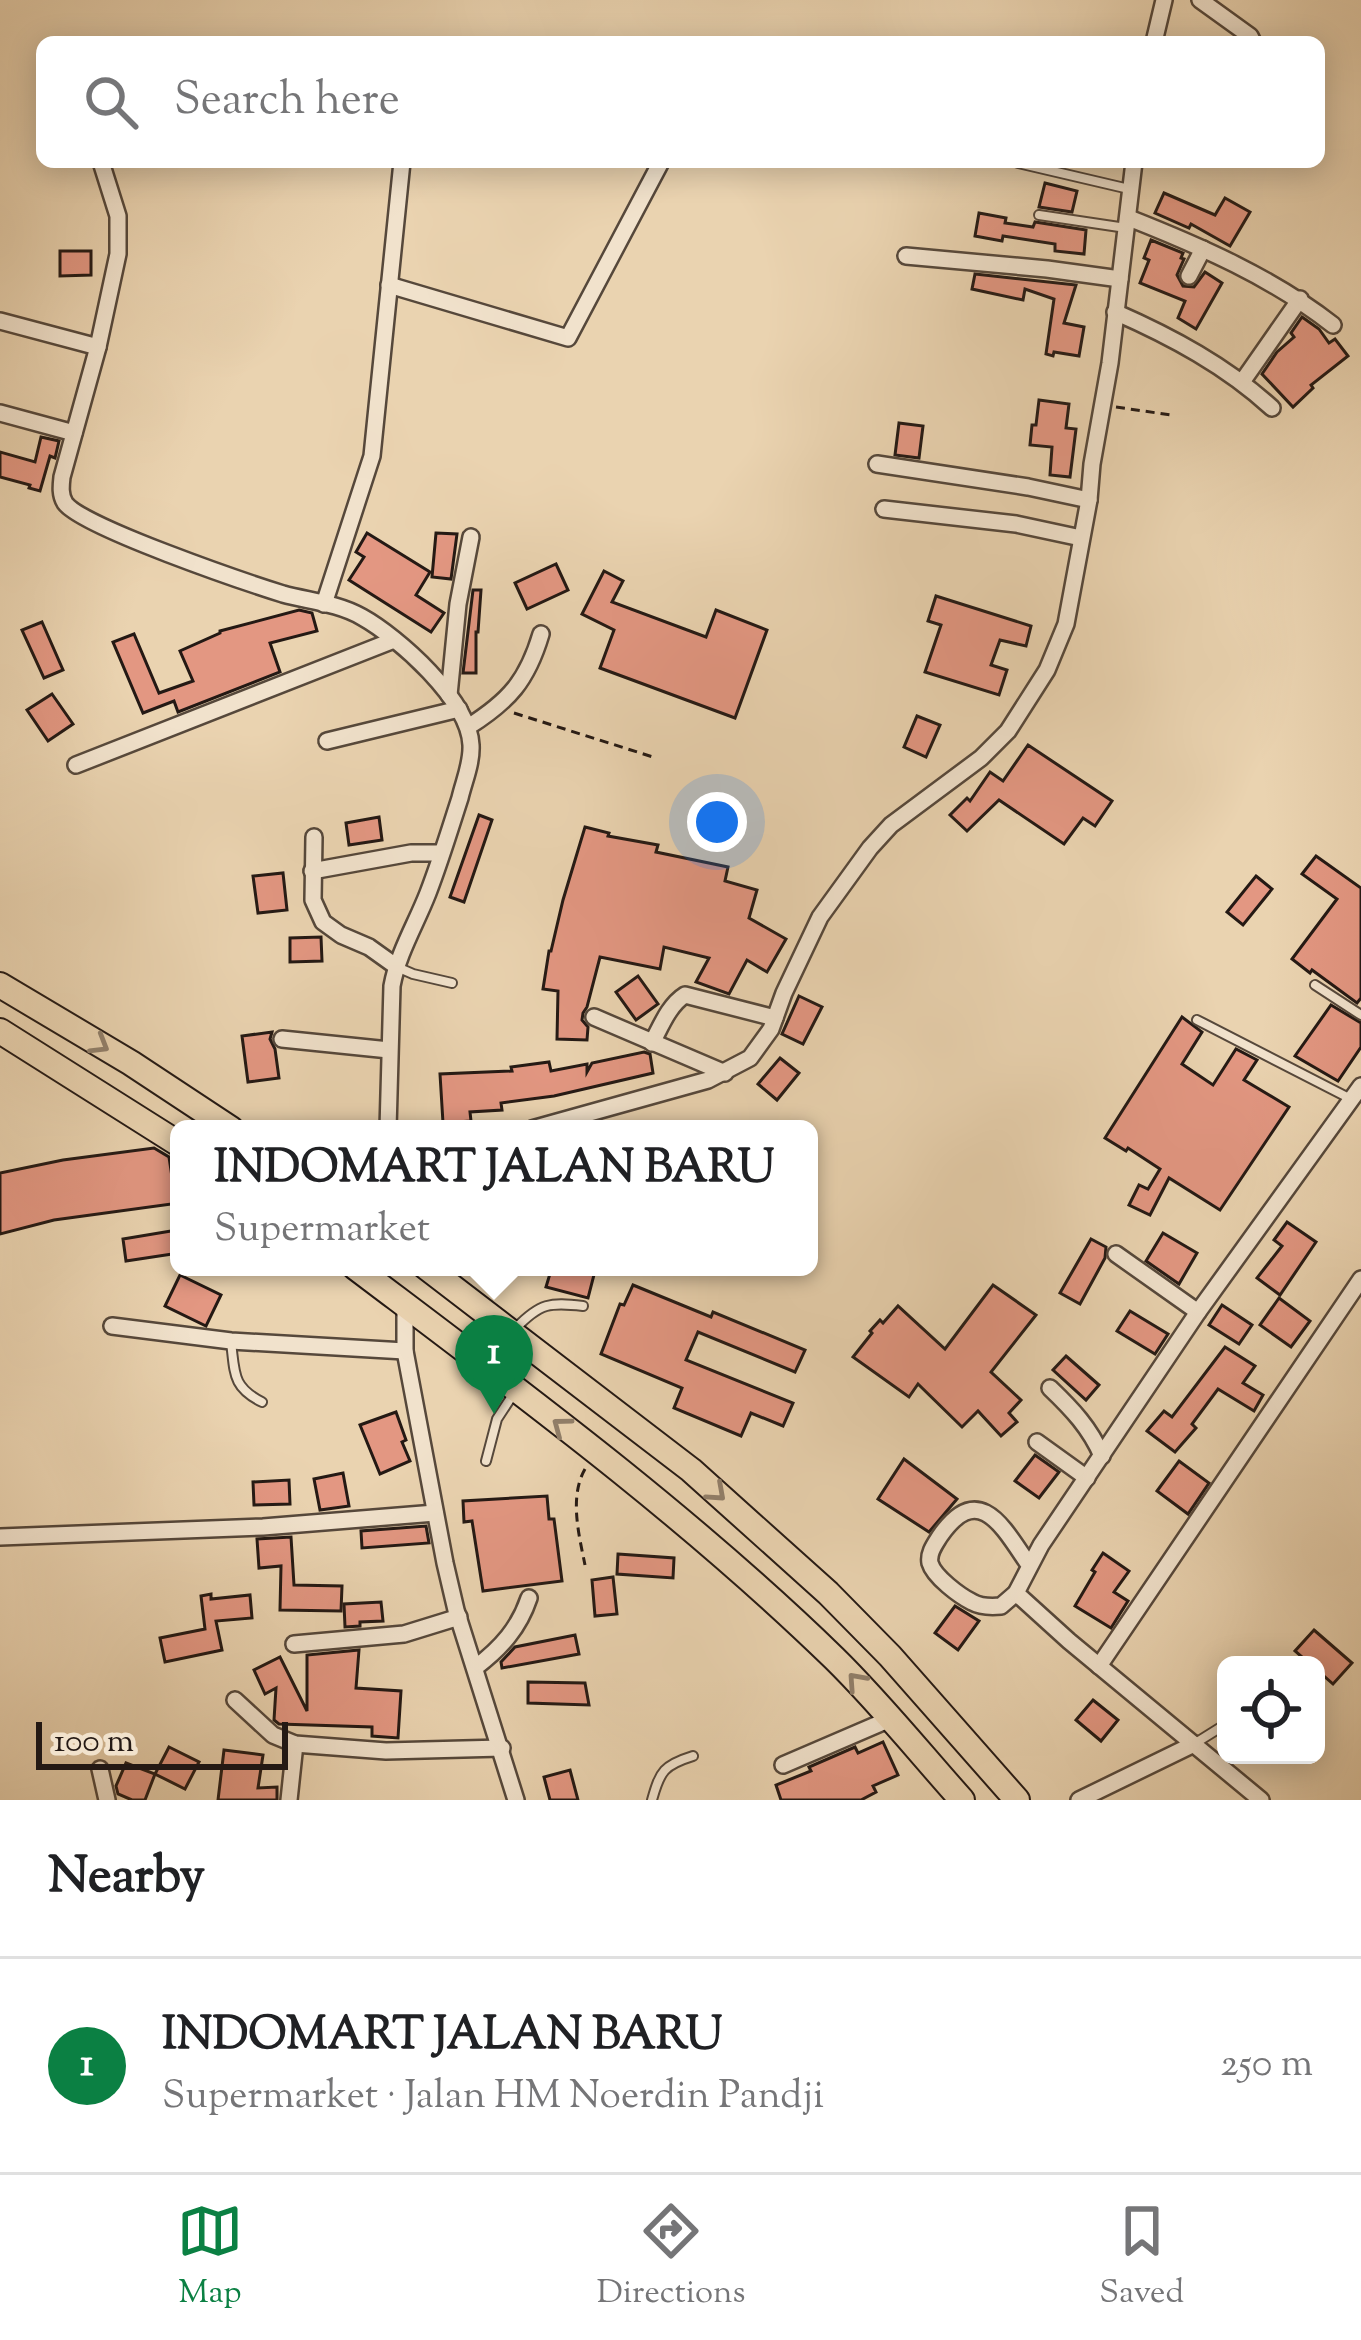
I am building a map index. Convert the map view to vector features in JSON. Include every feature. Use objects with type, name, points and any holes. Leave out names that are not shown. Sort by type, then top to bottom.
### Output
[{"type":"main road","points":[[0,985],[216,1120]]},
{"type":"main road","points":[[0,1031],[170,1138]]},
{"type":"main road","points":[[367,1276],[510,1399],[614,1466],[741,1572],[837,1661],[962,1800]]},
{"type":"main road","points":[[438,1276],[691,1470],[828,1593],[1017,1800]]},
{"type":"street","points":[[1155,36],[1164,0]]},
{"type":"street","points":[[1199,0],[1248,36]]},
{"type":"street","points":[[103,168],[118,216],[119,241],[61,491],[66,505],[102,526],[194,562],[362,617],[394,640],[454,702],[467,727],[471,758],[428,892],[397,967],[390,1001],[388,1120]]},
{"type":"street","points":[[324,604],[372,456],[401,168]]},
{"type":"street","points":[[389,286],[568,338],[658,168]]},
{"type":"street","points":[[565,1120],[675,1090],[725,1073],[751,1058],[775,1018],[820,917],[870,848],[891,825],[981,758],[1008,730],[1047,670],[1066,624],[1089,500],[1133,168]]},
{"type":"street","points":[[1128,223],[1203,249],[1300,299],[1334,325]]},
{"type":"street","points":[[1189,276],[1203,249]]},
{"type":"street","points":[[906,256],[1120,279]]},
{"type":"street","points":[[1242,382],[1300,299]]},
{"type":"street","points":[[1115,311],[1178,342],[1242,382],[1272,408]]},
{"type":"street","points":[[0,322],[98,347]]},
{"type":"street","points":[[0,413],[74,433]]},
{"type":"street","points":[[877,464],[1089,500]]},
{"type":"street","points":[[884,509],[1016,524],[1081,538]]},
{"type":"street","points":[[454,702],[458,604],[471,537]]},
{"type":"street","points":[[467,727],[523,681],[541,634]]},
{"type":"street","points":[[76,765],[394,640]]},
{"type":"street","points":[[327,741],[454,702]]},
{"type":"street","points":[[314,837],[313,900],[323,922],[397,967]]},
{"type":"street","points":[[312,872],[411,853],[440,853]]},
{"type":"street","points":[[652,1043],[668,1013],[685,995],[775,1018]]},
{"type":"street","points":[[594,1017],[725,1073]]},
{"type":"street","points":[[282,1040],[389,1050]]},
{"type":"street","points":[[1029,1565],[995,1521],[975,1509],[964,1510],[952,1520],[931,1552],[933,1569],[969,1600],[1000,1606],[1016,1593],[1029,1565],[1198,1312],[1356,1092]]},
{"type":"street","points":[[1116,1254],[1198,1312]]},
{"type":"street","points":[[1099,1666],[1361,1279]]},
{"type":"street","points":[[405,1305],[405,1351],[435,1513],[459,1617],[516,1800]]},
{"type":"street","points":[[112,1326],[231,1341],[405,1351]]},
{"type":"street","points":[[1050,1388],[1094,1437],[1102,1456]]},
{"type":"street","points":[[1037,1442],[1087,1478]]},
{"type":"street","points":[[0,1538],[263,1527],[435,1513]]},
{"type":"street","points":[[1016,1593],[1261,1800]]},
{"type":"street","points":[[476,1667],[509,1637],[530,1598]]},
{"type":"street","points":[[294,1644],[404,1634],[459,1617]]},
{"type":"street","points":[[235,1700],[273,1736],[295,1744],[386,1751],[502,1748]]},
{"type":"street","points":[[783,1765],[890,1719]]},
{"type":"street","points":[[290,1800],[295,1744]]},
{"type":"street","points":[[1079,1800],[1194,1744]]},
{"type":"street","points":[[100,1769],[107,1800]]},
{"type":"lane","points":[[1036,168],[1129,189]]},
{"type":"lane","points":[[1039,215],[1128,223]]},
{"type":"lane","points":[[397,967],[452,983]]},
{"type":"lane","points":[[1315,985],[1361,1015]]},
{"type":"lane","points":[[1197,1020],[1356,1092]]},
{"type":"lane","points":[[511,1333],[542,1306],[583,1306]]},
{"type":"lane","points":[[231,1341],[237,1382],[262,1402]]},
{"type":"lane","points":[[487,1461],[497,1419],[510,1399]]},
{"type":"lane","points":[[1194,1744],[1217,1730]]},
{"type":"lane","points":[[652,1800],[662,1772],[693,1756]]},
{"type":"path","points":[[1102,405],[1171,415]]},
{"type":"path","points":[[495,707],[653,757]]},
{"type":"path","points":[[584,1469],[578,1522],[585,1565]]},
{"type":"building","points":[[1045,183],[1077,191],[1072,212],[1039,207]]},
{"type":"building","points":[[1164,193],[1215,215],[1225,198],[1250,212],[1230,246],[1191,224],[1189,228],[1155,213]]},
{"type":"building","points":[[979,213],[1006,218],[1005,223],[1086,230],[1084,254],[1055,251],[1055,244],[975,236]]},
{"type":"building","points":[[1151,240],[1183,253],[1177,275],[1183,286],[1194,287],[1205,272],[1222,283],[1196,329],[1178,318],[1185,301],[1140,283]]},
{"type":"building","points":[[60,251],[91,251],[91,275],[60,276]]},
{"type":"building","points":[[975,274],[1076,285],[1064,323],[1084,327],[1079,356],[1046,354],[1054,299],[1025,289],[1023,300],[972,289]]},
{"type":"building","points":[[1302,317],[1329,343],[1335,339],[1348,356],[1311,385],[1293,407],[1262,374],[1294,337],[1291,333]]},
{"type":"building","points":[[1039,400],[1069,404],[1066,428],[1076,429],[1070,477],[1050,475],[1052,447],[1030,445]]},
{"type":"building","points":[[899,423],[923,426],[919,458],[895,455]]},
{"type":"building","points":[[41,437],[59,441],[40,491],[0,477],[0,452],[35,462]]},
{"type":"building","points":[[367,533],[430,572],[416,595],[444,613],[431,632],[349,580],[364,557],[356,552]]},
{"type":"building","points":[[436,533],[457,534],[451,579],[432,577]]},
{"type":"building","points":[[556,564],[568,590],[527,609],[515,583]]},
{"type":"building","points":[[604,571],[623,581],[612,602],[706,637],[716,610],[767,630],[735,718],[600,668],[614,630],[582,614]]},
{"type":"building","points":[[473,590],[481,590],[476,673],[463,673]]},
{"type":"building","points":[[936,596],[1031,626],[1026,646],[1000,640],[991,665],[1007,670],[999,695],[925,672],[941,625],[928,621]]},
{"type":"building","points":[[299,610],[312,613],[317,631],[270,643],[280,672],[178,712],[174,701],[143,713],[113,642],[134,634],[159,693],[193,681],[180,651],[220,631]]},
{"type":"building","points":[[42,622],[63,670],[44,678],[22,630]]},
{"type":"building","points":[[52,694],[73,724],[48,741],[27,710]]},
{"type":"building","points":[[917,716],[940,725],[926,757],[904,747]]},
{"type":"building","points":[[1028,745],[1112,801],[1095,826],[1083,818],[1064,844],[999,800],[967,831],[950,815],[967,798],[970,801],[990,772],[1003,781]]},
{"type":"building","points":[[479,815],[492,820],[464,902],[450,897]]},
{"type":"building","points":[[379,817],[382,840],[349,845],[346,823]]},
{"type":"building","points":[[585,827],[658,845],[656,852],[728,867],[725,881],[757,890],[749,918],[786,939],[767,972],[747,960],[729,994],[696,982],[709,958],[664,947],[660,969],[600,957],[583,1013],[587,1040],[557,1039],[558,991],[543,989],[549,951]]},
{"type":"building","points":[[1316,856],[1361,888],[1361,998],[1357,1003],[1292,959],[1337,899],[1302,874]]},
{"type":"building","points":[[283,873],[287,910],[258,913],[253,876]]},
{"type":"building","points":[[1256,876],[1272,889],[1243,925],[1227,912]]},
{"type":"building","points":[[321,937],[322,961],[290,962],[290,938]]},
{"type":"building","points":[[638,976],[658,1004],[636,1020],[616,992]]},
{"type":"building","points":[[799,996],[822,1007],[803,1044],[782,1034]]},
{"type":"building","points":[[1331,1005],[1361,1023],[1361,1047],[1338,1081],[1295,1056]]},
{"type":"building","points":[[1182,1017],[1202,1032],[1182,1064],[1213,1085],[1236,1049],[1257,1060],[1244,1080],[1289,1107],[1220,1210],[1169,1178],[1150,1215],[1129,1205],[1139,1185],[1148,1189],[1160,1169],[1105,1138]]},
{"type":"building","points":[[272,1032],[279,1078],[248,1082],[242,1036]]},
{"type":"building","points":[[644,1052],[650,1054],[653,1073],[501,1103],[502,1110],[470,1112],[471,1120],[443,1120],[440,1074],[512,1071],[511,1067],[549,1062],[551,1071],[587,1064],[587,1072],[592,1063]]},
{"type":"building","points":[[780,1058],[799,1073],[777,1100],[758,1084]]},
{"type":"building","points":[[154,1148],[169,1157],[170,1204],[54,1220],[0,1234],[0,1173]]},
{"type":"building","points":[[1287,1222],[1316,1242],[1280,1295],[1257,1278],[1282,1246],[1274,1240]]},
{"type":"building","points":[[170,1231],[170,1254],[126,1261],[123,1239]]},
{"type":"building","points":[[1163,1233],[1197,1253],[1179,1284],[1146,1261]]},
{"type":"building","points":[[1091,1239],[1106,1247],[1105,1258],[1080,1304],[1060,1293]]},
{"type":"building","points":[[180,1276],[221,1295],[206,1326],[165,1306]]},
{"type":"building","points":[[549,1276],[594,1276],[588,1298],[546,1287]]},
{"type":"building","points":[[633,1285],[805,1350],[795,1372],[698,1332],[686,1360],[793,1403],[783,1426],[751,1413],[741,1436],[674,1408],[682,1388],[601,1354],[620,1304],[624,1305]]},
{"type":"building","points":[[993,1285],[1036,1315],[991,1372],[1021,1400],[1009,1413],[1017,1422],[1001,1436],[978,1411],[962,1427],[918,1384],[909,1397],[853,1357],[870,1331],[898,1306],[945,1349]]},
{"type":"building","points":[[1279,1298],[1310,1321],[1291,1347],[1260,1325]]},
{"type":"building","points":[[1222,1305],[1252,1325],[1239,1344],[1209,1325]]},
{"type":"building","points":[[1130,1311],[1168,1334],[1155,1354],[1117,1331]]},
{"type":"building","points":[[1225,1347],[1255,1366],[1243,1383],[1263,1395],[1254,1411],[1218,1389],[1192,1424],[1196,1428],[1175,1452],[1147,1431],[1164,1411],[1172,1417]]},
{"type":"building","points":[[1066,1356],[1099,1385],[1086,1400],[1053,1370]]},
{"type":"building","points":[[396,1412],[410,1461],[380,1474],[360,1425]]},
{"type":"building","points":[[1035,1455],[1059,1472],[1039,1498],[1015,1481]]},
{"type":"building","points":[[904,1459],[957,1499],[929,1532],[878,1499]]},
{"type":"building","points":[[1179,1461],[1209,1483],[1188,1514],[1157,1491]]},
{"type":"building","points":[[343,1473],[349,1506],[320,1510],[314,1479]]},
{"type":"building","points":[[289,1480],[290,1504],[254,1505],[253,1482]]},
{"type":"building","points":[[547,1496],[562,1581],[483,1591],[472,1521],[464,1522],[463,1501]]},
{"type":"building","points":[[426,1526],[429,1543],[362,1548],[361,1531]]},
{"type":"building","points":[[291,1537],[294,1585],[342,1586],[341,1611],[280,1610],[281,1566],[259,1568],[257,1539]]},
{"type":"building","points":[[1103,1553],[1129,1571],[1114,1592],[1128,1601],[1111,1628],[1075,1606]]},
{"type":"building","points":[[618,1554],[674,1558],[673,1578],[617,1574]]},
{"type":"building","points":[[613,1577],[617,1614],[595,1616],[592,1580]]},
{"type":"building","points":[[211,1594],[211,1599],[250,1595],[252,1618],[216,1621],[222,1650],[165,1662],[160,1638],[205,1629],[201,1596]]},
{"type":"building","points":[[381,1602],[383,1621],[345,1627],[344,1604]]},
{"type":"building","points":[[955,1606],[979,1621],[958,1650],[935,1633]]},
{"type":"building","points":[[1314,1630],[1352,1663],[1333,1684],[1325,1677],[1325,1656],[1301,1656],[1295,1651]]},
{"type":"building","points":[[575,1635],[579,1654],[502,1668],[501,1662],[515,1647]]},
{"type":"building","points":[[359,1650],[356,1688],[401,1691],[398,1738],[372,1736],[372,1727],[279,1724],[274,1720],[276,1688],[265,1694],[254,1670],[280,1657],[307,1711],[307,1655]]},
{"type":"building","points":[[528,1682],[585,1683],[589,1705],[528,1703]]},
{"type":"building","points":[[1093,1700],[1118,1720],[1101,1741],[1076,1720]]},
{"type":"building","points":[[883,1742],[898,1775],[873,1786],[876,1792],[861,1800],[781,1800],[776,1785],[855,1747],[858,1753]]},
{"type":"building","points":[[169,1747],[199,1762],[185,1789],[155,1774]]},
{"type":"building","points":[[224,1750],[263,1755],[258,1788],[277,1787],[277,1800],[218,1800]]},
{"type":"building","points":[[126,1763],[155,1774],[145,1800],[118,1794],[116,1786]]},
{"type":"building","points":[[570,1770],[578,1800],[550,1800],[544,1777]]},
{"type":"place","name":"INDOMART JALAN BARU","points":[[494,1414]]}]
